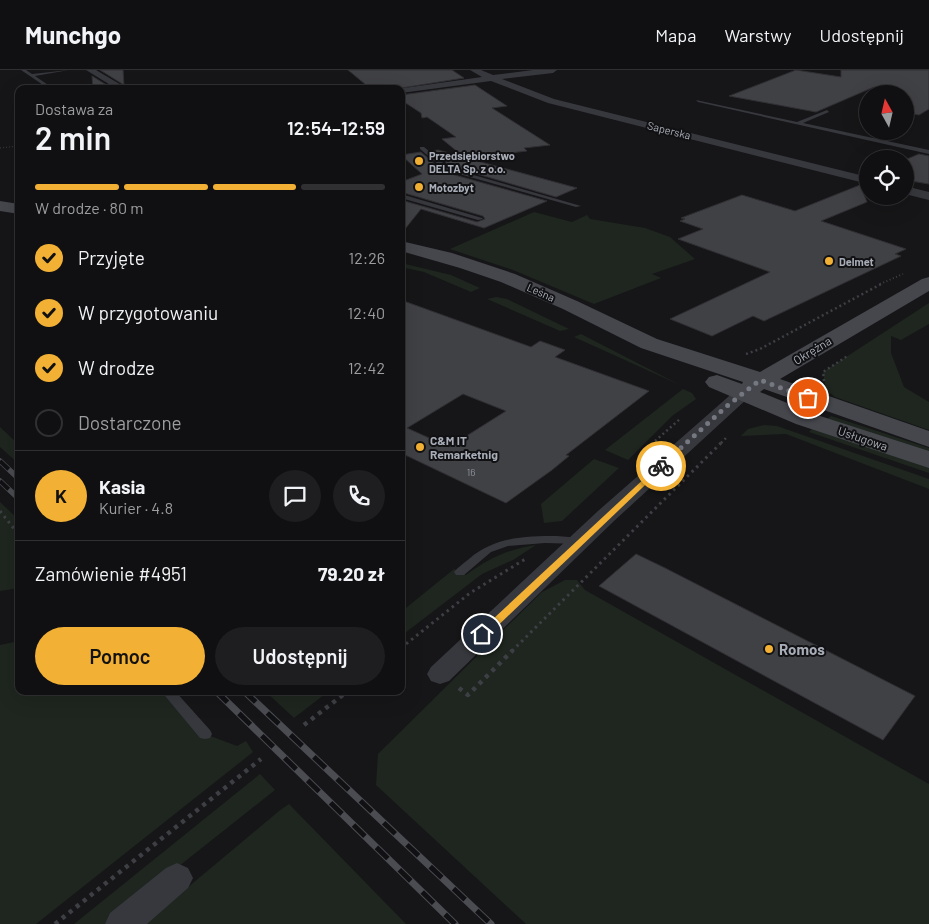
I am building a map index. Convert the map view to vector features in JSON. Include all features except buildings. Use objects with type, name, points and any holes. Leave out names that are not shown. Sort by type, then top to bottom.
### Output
[{"type":"street","points":[[90,70],[112,79],[119,85]]},
{"type":"street","name":"Saperska","points":[[474,70],[551,101],[859,179]]},
{"type":"street","points":[[405,90],[553,70]]},
{"type":"street","points":[[914,192],[929,196]]},
{"type":"street","points":[[0,206],[15,208]]},
{"type":"street","name":"Leśna","points":[[405,247],[463,261],[499,274],[569,304],[674,355],[684,366],[751,387]]},
{"type":"street","name":"Okrężna","points":[[440,674],[580,541],[751,387],[929,283]]},
{"type":"street","name":"Usługowa","points":[[751,387],[929,439]]},
{"type":"street","name":"Usługowa","points":[[751,387],[805,419],[929,460]]},
{"type":"street","points":[[122,924],[176,878]]},
{"type":"lane","points":[[23,70],[47,85]]},
{"type":"lane","points":[[33,75],[67,70]]},
{"type":"lane","points":[[698,101],[929,152]]},
{"type":"lane","points":[[797,123],[827,111]]},
{"type":"lane","points":[[422,148],[447,169],[578,206]]},
{"type":"lane","points":[[405,197],[480,219]]},
{"type":"lane","points":[[460,572],[486,551],[500,545],[551,539],[580,541]]},
{"type":"lane","points":[[171,695],[205,734]]},
{"type":"path","points":[[0,148],[15,146]]},
{"type":"path","points":[[738,355],[760,349],[869,289],[908,272]]},
{"type":"path","points":[[825,384],[823,372],[851,354]]},
{"type":"path","points":[[440,674],[468,695],[729,436]]},
{"type":"path","points":[[0,511],[15,530]]},
{"type":"path","points":[[405,645],[494,578]]},
{"type":"path","points":[[304,725],[343,695]]},
{"type":"path","points":[[55,924],[261,759]]},
{"type":"shaded area","points":[[534,212],[572,222],[587,215],[590,219],[645,228],[670,237],[695,259],[652,274],[661,278],[594,304],[513,270],[450,249]]},
{"type":"shaded area","points":[[405,264],[451,275],[480,288],[471,292],[424,272],[405,268]]},
{"type":"shaded area","points":[[496,297],[507,299],[569,329],[560,331],[487,299]]},
{"type":"shaded area","points":[[929,303],[929,324],[901,340],[891,336],[891,353],[904,387],[929,402],[929,430],[835,397],[826,390],[823,372]]},
{"type":"shaded area","points":[[581,334],[680,385],[574,337]]},
{"type":"shaded area","points":[[683,389],[692,393],[696,399],[672,416],[628,460],[605,450]]},
{"type":"shaded area","points":[[831,416],[929,448],[929,453],[828,419]]},
{"type":"shaded area","points":[[764,425],[777,426],[929,479],[929,489],[786,434],[741,436],[748,429]]},
{"type":"shaded area","points":[[0,427],[15,441],[15,460],[0,447]]},
{"type":"shaded area","points":[[813,428],[929,467],[929,473],[809,432]]},
{"type":"shaded area","points":[[594,459],[619,468],[562,521],[544,523],[541,504]]},
{"type":"shaded area","points":[[0,502],[15,516],[15,589],[0,591]]},
{"type":"shaded area","points":[[536,545],[513,560],[482,574],[405,633],[405,609],[454,569],[466,575],[482,564],[516,549]]},
{"type":"shaded area","points":[[565,580],[577,580],[585,590],[929,784],[929,924],[526,924],[376,785],[378,754],[542,592]]},
{"type":"shaded area","points":[[15,642],[15,695],[171,695],[205,734],[237,746],[246,741],[253,752],[36,924],[0,924],[0,645]]},
{"type":"shaded area","points":[[269,695],[324,695],[294,718]]},
{"type":"shaded area","points":[[260,774],[275,790],[106,924],[74,924]]},
{"type":"shaded area","points":[[289,804],[406,924],[144,924],[279,811]]},
{"type":"railway","points":[[0,461],[15,475]]},
{"type":"railway","points":[[0,481],[15,495]]},
{"type":"railway","points":[[220,695],[455,924]]},
{"type":"railway","points":[[248,695],[491,924]]},
{"type":"way so far","points":[[661,466],[727,406],[760,380],[808,398]]},
{"type":"place","name":"Przedsiębiorstwo DELTA Sp. z o.o.","points":[[419,161]]},
{"type":"place","name":"Motozbyt","points":[[419,187]]},
{"type":"place","name":"Delmet","points":[[829,261]]},
{"type":"place","name":"C&M IT Remarketnig","points":[[420,447]]},
{"type":"place","name":"Romos","points":[[769,649]]},
{"type":"route","points":[[482,634],[661,466]]}]
